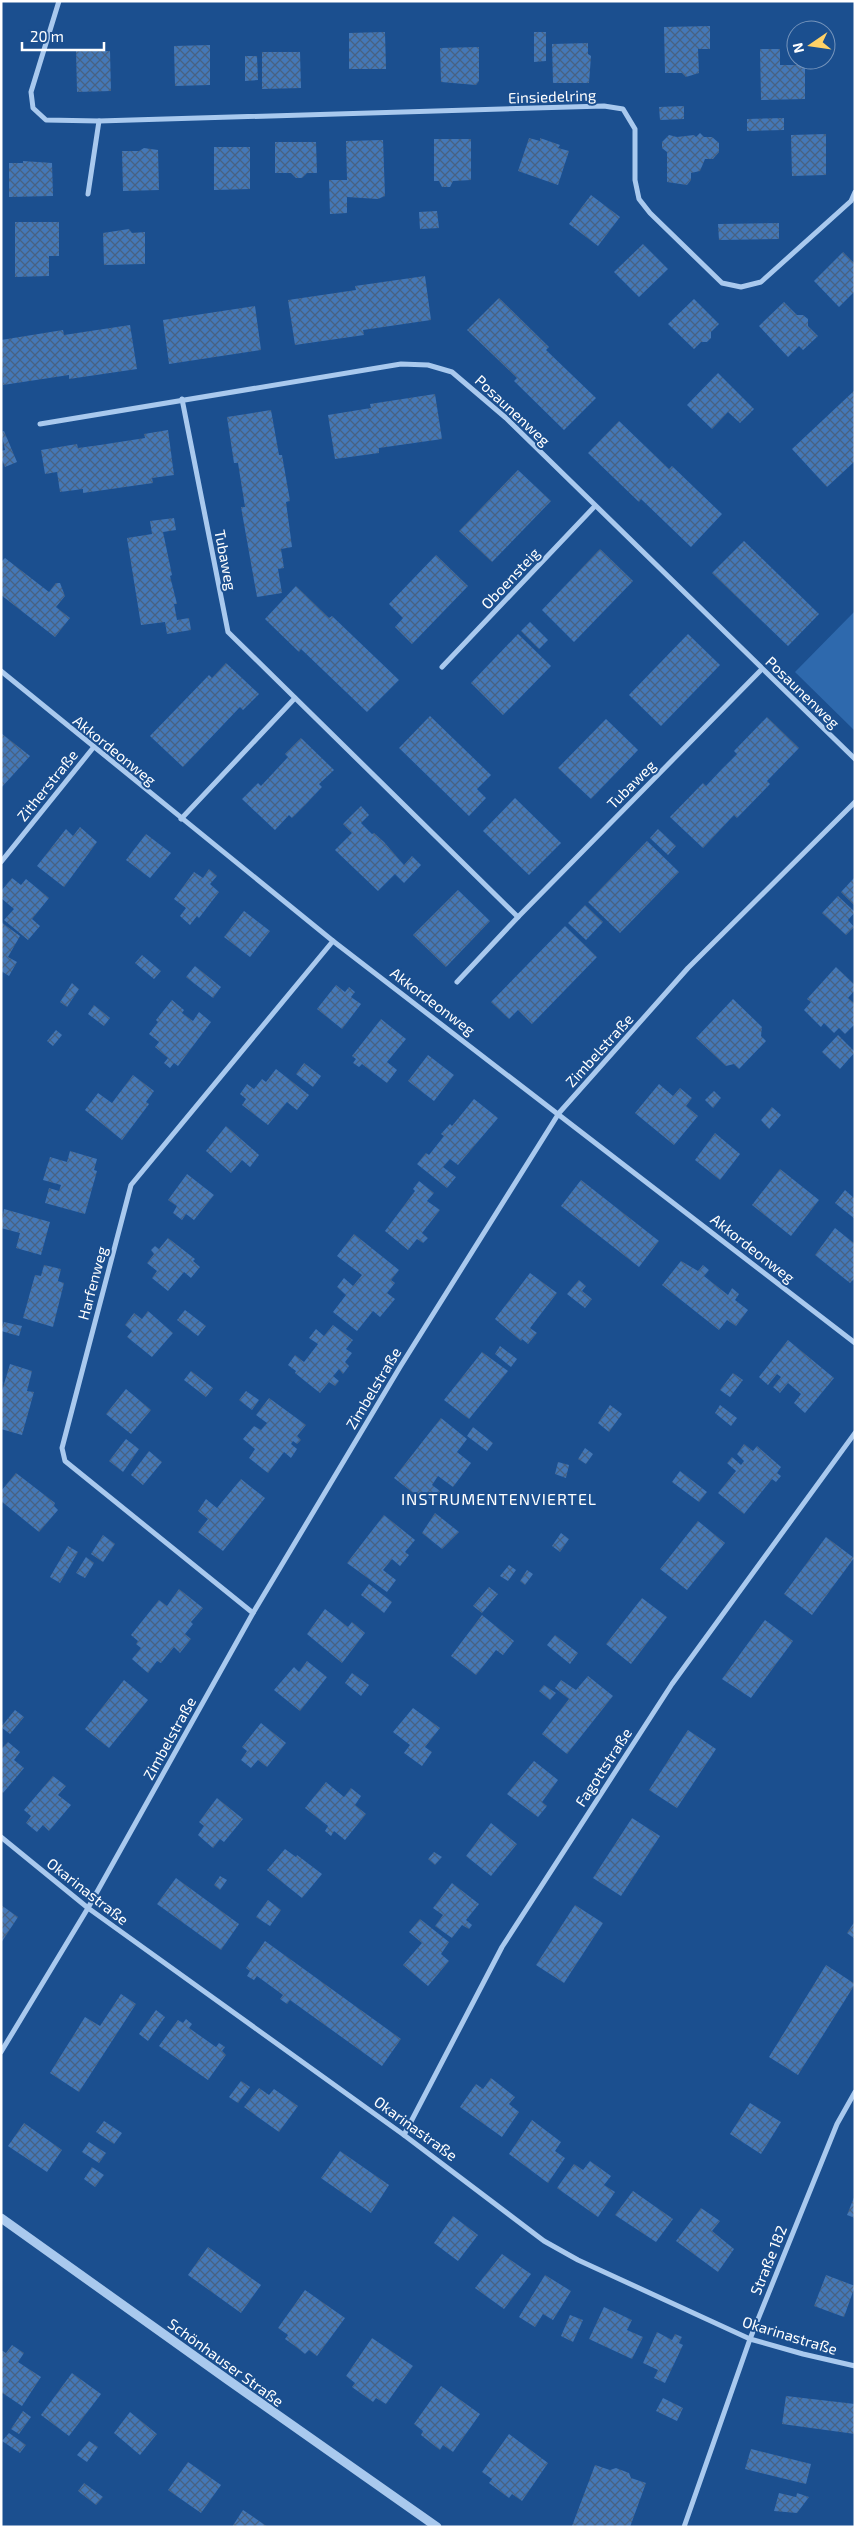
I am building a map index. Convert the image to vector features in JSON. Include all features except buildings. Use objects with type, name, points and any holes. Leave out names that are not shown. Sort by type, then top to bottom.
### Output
[{"type":"street","name":"Einsiedelring","points":[[59,1],[31,92],[33,108],[46,120],[98,121],[604,106],[623,109],[635,129],[635,180],[639,198],[650,213],[722,283],[740,287],[761,282],[851,201],[855,192]]},
{"type":"street","points":[[88,194],[98,121]]},
{"type":"street","name":"Posaunenweg","points":[[40,424],[401,364],[428,365],[452,372],[506,418],[855,760]]},
{"type":"street","name":"Tubaweg","points":[[182,400],[228,632],[518,917]]},
{"type":"street","name":"Oboensteig","points":[[442,667],[595,506]]},
{"type":"street","name":"Tubaweg","points":[[457,982],[518,917],[762,669]]},
{"type":"street","name":"Akkordeonweg","points":[[1,671],[93,748],[333,941],[559,1113],[855,1343]]},
{"type":"street","points":[[181,819],[295,698]]},
{"type":"street","name":"Zitherstraße","points":[[1,862],[93,748]]},
{"type":"street","name":"Zimbelstraße","points":[[1,2052],[88,1908],[253,1613],[400,1367],[559,1113],[688,968],[855,802]]},
{"type":"street","name":"Harfenweg","points":[[253,1613],[65,1461],[62,1448],[131,1185],[333,941]]},
{"type":"street","name":"Fagottstraße","points":[[404,2135],[502,1947],[672,1684],[855,1433]]},
{"type":"street","name":"Okarinastraße","points":[[1,1837],[88,1908],[404,2135],[544,2241],[578,2260],[750,2339],[802,2354],[855,2366]]},
{"type":"street","name":"Straße 182","points":[[684,2527],[750,2339],[837,2124],[855,2092]]},
{"type":"street","name":"Schönhauser Straße","points":[[1,2218],[437,2527]]},
{"type":"shaded area","points":[[855,611],[855,731],[795,672]]},
{"type":"district","name":"INSTRUMENTENVIERTEL","points":[[499,1498]]}]
